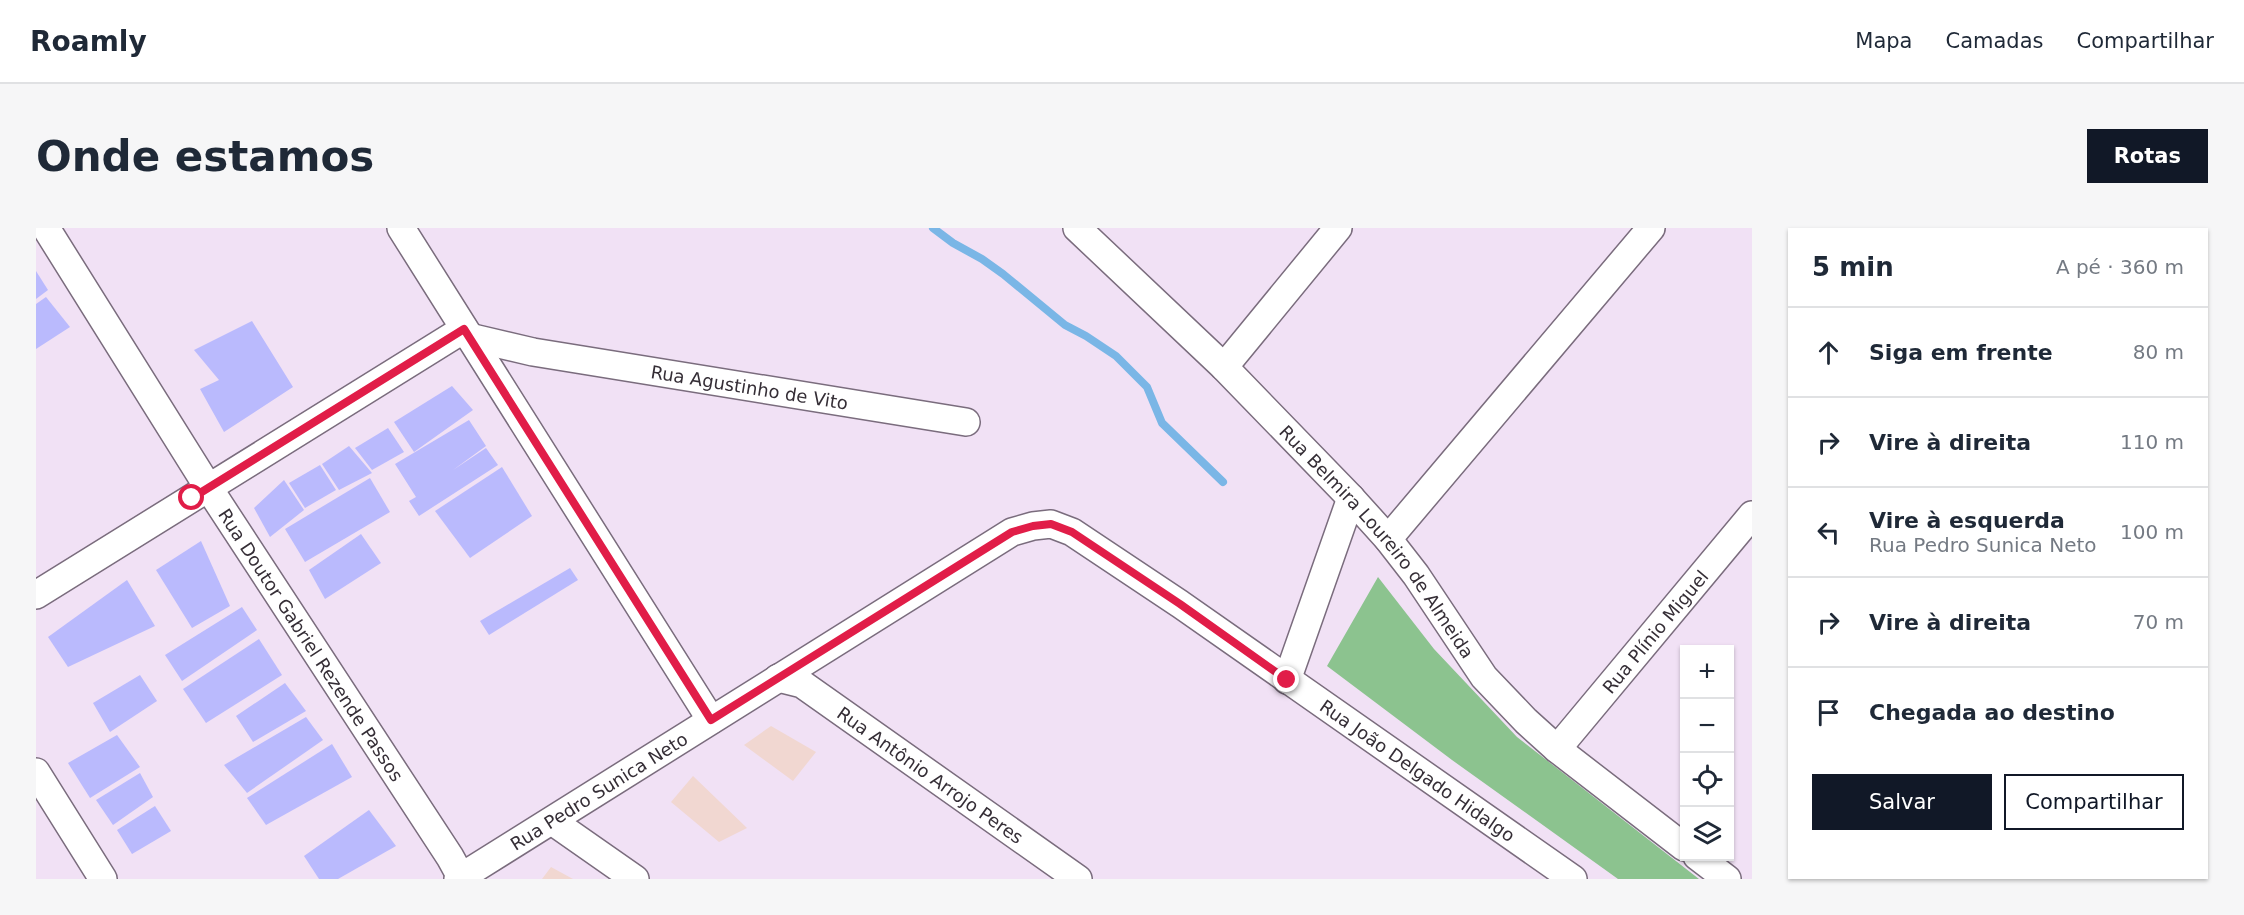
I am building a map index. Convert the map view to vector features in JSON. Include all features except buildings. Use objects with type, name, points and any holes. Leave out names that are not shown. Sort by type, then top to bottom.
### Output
[{"type":"street","name":"Rua Doutor Gabriel Rezende Passos","points":[[46,228],[208,487],[444,847],[459,878]]},
{"type":"street","points":[[401,228],[711,720]]},
{"type":"street","name":"Rua Belmira Loureiro de Almeida","points":[[1077,228],[1224,367],[1351,498],[1388,539],[1416,575],[1484,677],[1526,721],[1557,749],[1680,844]]},
{"type":"street","points":[[1224,367],[1338,228]]},
{"type":"street","points":[[1388,539],[1651,228]]},
{"type":"street","points":[[36,595],[208,487],[466,333]]},
{"type":"street","name":"Rua Agustinho de Vito","points":[[466,333],[533,352],[966,422]]},
{"type":"street","points":[[504,391],[503,374],[511,362],[533,352]]},
{"type":"street","points":[[1287,680],[1351,498]]},
{"type":"street","name":"Rua Plínio Miguel","points":[[1557,749],[1752,515]]},
{"type":"street","name":"Rua Pedro Sunica Neto","points":[[459,878],[1012,532],[1051,524]]},
{"type":"street","name":"Rua João Delgado Hidalgo","points":[[1051,524],[1072,532],[1180,604],[1573,879]]},
{"type":"street","name":"Rua Antônio Arrojo Peres","points":[[778,678],[802,684],[1078,879]]},
{"type":"street","points":[[36,772],[104,879]]},
{"type":"street","points":[[552,821],[635,879]]},
{"type":"street","points":[[1703,861],[1726,879]]},
{"type":"shaded area","points":[[771,726],[816,752],[793,781],[744,745]]},
{"type":"shaded area","points":[[693,776],[747,828],[719,842],[671,802]]},
{"type":"shaded area","points":[[551,867],[573,879],[542,879]]},
{"type":"green space","points":[[1378,577],[1434,649],[1517,737],[1699,879],[1618,879],[1452,760],[1327,666]]},
{"type":"waterway","points":[[933,228],[1003,274],[1065,325],[1116,356],[1147,387],[1162,423],[1223,482]]},
{"type":"route","points":[[192,498],[464,329],[711,720],[1012,532],[1051,524],[1072,532],[1180,604],[1287,680]]}]
